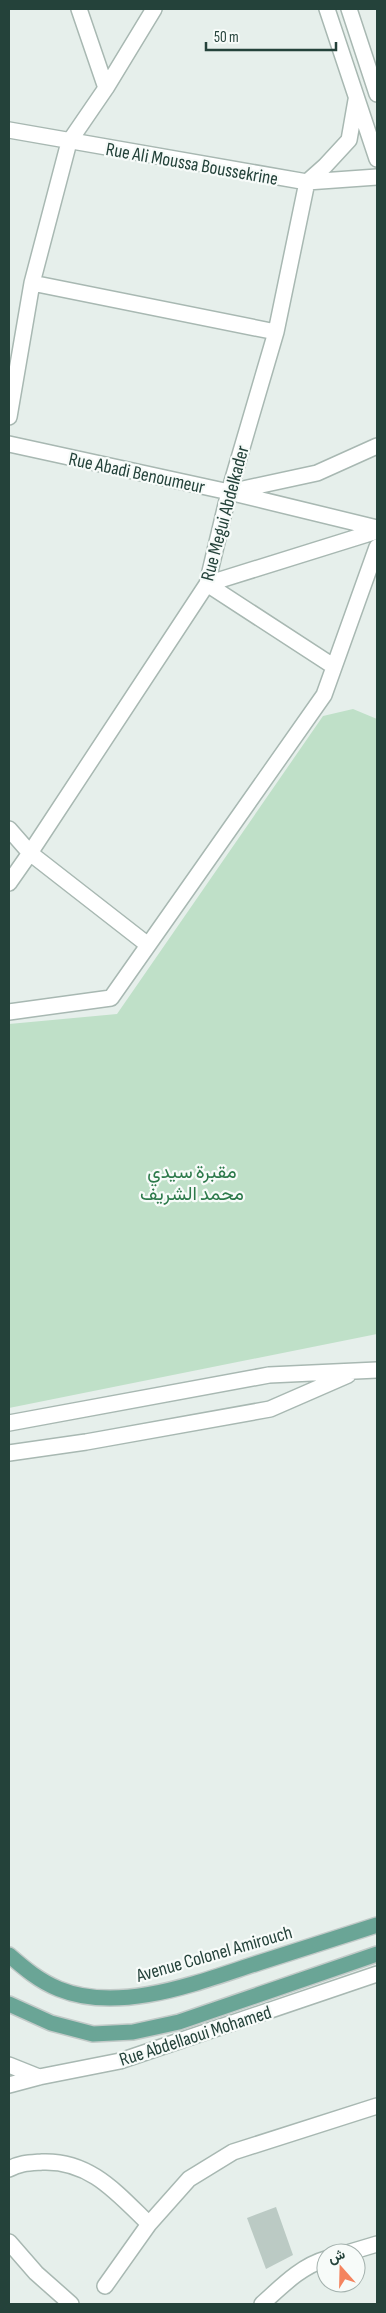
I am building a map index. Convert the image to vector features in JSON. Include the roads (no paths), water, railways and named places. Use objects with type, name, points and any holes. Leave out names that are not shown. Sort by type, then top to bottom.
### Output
[{"type":"main road","name":"Avenue Colonel Amirouch","points":[[9,1955],[32,1975],[60,1989],[89,1996],[118,1998],[160,1993],[377,1925]]},
{"type":"main road","points":[[9,2004],[51,2024],[93,2034],[133,2032],[178,2022],[377,1954]]},
{"type":"street","points":[[79,9],[106,88]]},
{"type":"street","points":[[9,417],[32,283],[69,142],[106,88],[154,9]]},
{"type":"street","points":[[327,9],[377,159]]},
{"type":"street","points":[[349,9],[377,94]]},
{"type":"street","points":[[307,182],[326,166],[349,140],[356,100]]},
{"type":"street","name":"Rue Ali Moussa Boussekrine","points":[[9,130],[69,142],[307,182],[377,177]]},
{"type":"street","name":"Rue Megui Abdelkader","points":[[9,883],[207,584],[229,492],[276,332],[307,182]]},
{"type":"street","points":[[32,283],[276,332]]},
{"type":"street","name":"Rue Abadi Benoumeur","points":[[9,444],[229,492],[317,473],[377,446]]},
{"type":"street","points":[[229,492],[377,529]]},
{"type":"street","points":[[207,584],[377,529]]},
{"type":"street","points":[[9,1012],[111,998],[324,694],[377,547]]},
{"type":"street","points":[[207,584],[333,666]]},
{"type":"street","points":[[9,829],[30,854],[148,945]]},
{"type":"street","points":[[9,1423],[269,1375],[377,1370]]},
{"type":"street","points":[[9,1453],[86,1442],[270,1409],[356,1372]]},
{"type":"street","name":"Rue Abdellaoui Mohamed","points":[[9,2085],[120,2061],[377,1974]]},
{"type":"street","points":[[9,2065],[39,2077]]},
{"type":"street","points":[[105,2286],[150,2224],[189,2180],[233,2152],[377,2106]]},
{"type":"street","points":[[9,2169],[20,2163],[59,2161],[91,2172],[150,2224]]},
{"type":"street","points":[[9,2242],[36,2273],[72,2304]]},
{"type":"street","points":[[262,2304],[286,2281],[316,2263]]},
{"type":"park label","name":"مقبرة سيدي محمد الشريف","points":[[192,1182]]}]
